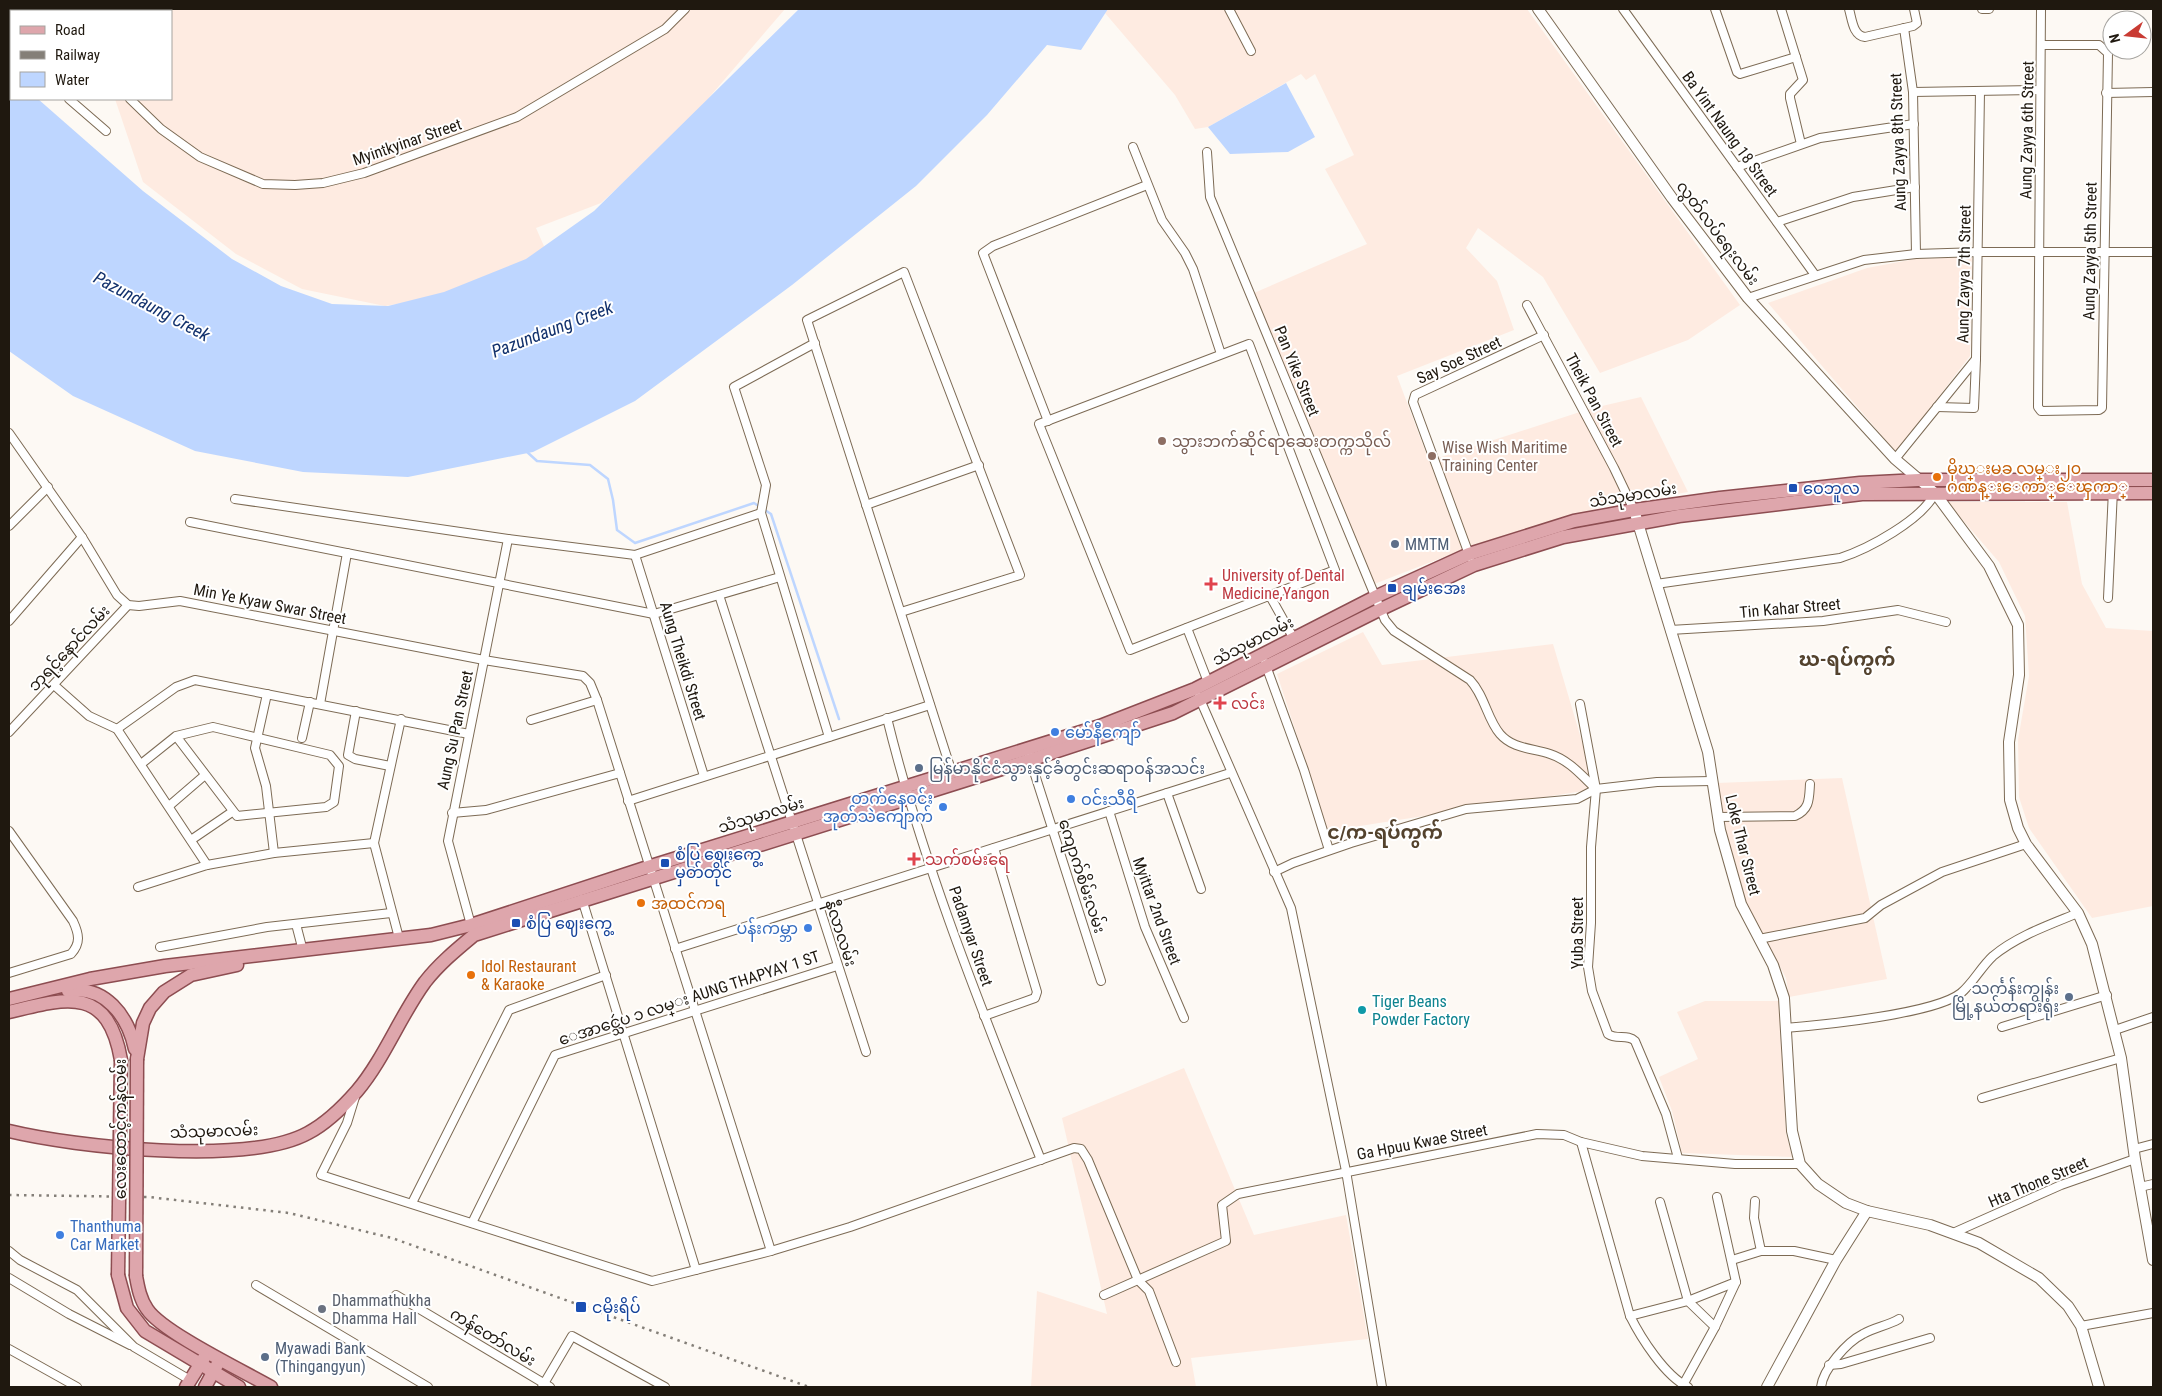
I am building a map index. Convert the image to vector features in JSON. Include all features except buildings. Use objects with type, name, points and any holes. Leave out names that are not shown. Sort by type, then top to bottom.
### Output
[{"type":"main road","name":"သံသုမာလမ်း","points":[[1636,516],[1784,490],[1919,480],[2153,480]]},
{"type":"main road","name":"သံသုမာလမ်း","points":[[1198,695],[1208,682],[1294,639],[1377,604],[1472,560],[1574,521],[1862,494],[2153,493]]},
{"type":"main road","name":"သံသုမာလမ်း","points":[[301,951],[473,930],[580,894],[1029,755],[1173,713],[1198,695],[1267,667],[1377,604]]},
{"type":"main road","name":"သံသုမာလမ်း","points":[[906,793],[952,773],[1029,755]]},
{"type":"main road","name":"သံသုမာလမ်း","points":[[9,1131],[39,1138],[95,1146],[160,1150],[233,1150],[276,1144],[307,1134],[333,1116],[358,1090],[425,983],[473,930]]},
{"type":"main road","points":[[10,1007],[90,979],[165,966],[301,951]]},
{"type":"main road","points":[[137,1059],[143,1023],[150,1008],[164,992],[191,975],[301,951]]},
{"type":"main road","name":"လေးထောင့်ကန်လမ်း","points":[[10,1007],[81,989],[100,994],[113,1004],[127,1025],[137,1059],[136,1276],[139,1292],[152,1314],[168,1328],[270,1387]]},
{"type":"main road","name":"လေးထောင့်ကန်လမ်း","points":[[10,1007],[74,999],[90,1005],[110,1023],[118,1042],[122,1060],[118,1275],[127,1308],[136,1322],[145,1331],[239,1387]]},
{"type":"main road","points":[[188,1384],[208,1351]]},
{"type":"main road","points":[[205,1387],[221,1358]]},
{"type":"street","name":"Myintkyinar Street","points":[[131,100],[162,129],[200,157],[263,184],[295,185],[323,183],[364,173],[516,117],[665,29],[685,9]]},
{"type":"street","points":[[1228,9],[1251,51]]},
{"type":"street","name":"လွတ်လပ်ရေးလမ်း","points":[[1538,9],[1672,198],[1748,298],[1895,459],[1935,493],[1989,566],[2018,625],[2019,675],[2010,742],[2010,800],[2018,828],[2026,844],[2078,913],[2092,944],[2107,995],[2121,1058],[2135,1160],[2153,1255]]},
{"type":"street","points":[[1715,9],[1737,72],[1742,74],[1796,57]]},
{"type":"street","points":[[1781,9],[1803,80],[1790,94],[1801,144]]},
{"type":"street","points":[[1849,9],[1856,33],[1860,37],[1904,28],[1916,23],[1914,9]]},
{"type":"street","points":[[1982,9],[1989,9]]},
{"type":"street","name":"Aung Zayya 6th Street","points":[[2041,9],[2038,407],[2041,411],[2101,410]]},
{"type":"street","name":"Ba Yint Naung 18 Street","points":[[1627,10],[1815,275]]},
{"type":"street","name":"Aung Zayya 8th Street","points":[[1904,28],[1913,92],[1916,254]]},
{"type":"street","name":"Aung Zayya 5th Street","points":[[2042,45],[2099,44],[2105,48],[2108,57],[2101,410]]},
{"type":"street","points":[[1913,92],[2040,90]]},
{"type":"street","name":"Aung Zayya 7th Street","points":[[1895,459],[1976,359],[1980,91]]},
{"type":"street","points":[[2106,93],[2153,92]]},
{"type":"street","points":[[70,100],[106,131]]},
{"type":"street","points":[[1737,167],[1820,138],[1914,124]]},
{"type":"street","points":[[1133,147],[1162,220],[1185,253],[1193,269],[1222,354]]},
{"type":"street","name":"Pan Yike Street","points":[[1207,152],[1210,197],[1377,604],[1394,631],[1470,680],[1479,689],[1500,734],[1515,746],[1551,754],[1575,768],[1596,789]]},
{"type":"street","points":[[1048,421],[983,253],[993,246],[1147,185]]},
{"type":"street","points":[[1777,222],[1854,197],[1915,187]]},
{"type":"street","points":[[1748,298],[1864,260],[1916,254],[2153,252]]},
{"type":"street","points":[[900,612],[1020,575],[904,272],[807,320],[900,612],[952,773]]},
{"type":"street","name":"Theik Pan Street","points":[[1527,305],[1636,516]]},
{"type":"street","name":"Say Soe Street","points":[[1472,560],[1413,402],[1415,395],[1544,335]]},
{"type":"street","points":[[814,343],[734,387],[766,485],[761,513],[829,737]]},
{"type":"street","points":[[1248,344],[1335,570],[1130,650],[1039,424],[1222,354],[1248,344]]},
{"type":"street","points":[[1937,407],[1974,408],[1976,359]]},
{"type":"street","points":[[9,433],[82,536],[117,594],[128,605]]},
{"type":"street","points":[[866,505],[979,465]]},
{"type":"street","points":[[2108,598],[2113,480]]},
{"type":"street","points":[[9,526],[48,487]]},
{"type":"street","points":[[1656,584],[1792,567],[1852,554],[1874,545],[1926,507],[1935,493]]},
{"type":"street","points":[[235,499],[508,539],[636,555],[761,513]]},
{"type":"street","name":"Loke Thar Street","points":[[1636,516],[1708,752],[1718,817],[1741,904],[1773,966],[1784,998],[1792,1131],[1800,1164],[1818,1184],[1846,1203],[1867,1211],[1930,1225],[1979,1243],[2039,1278],[2068,1306],[2081,1326],[2099,1387]]},
{"type":"street","points":[[190,522],[654,614],[780,577]]},
{"type":"street","points":[[9,621],[82,536]]},
{"type":"street","name":"Aung Su Pan Street","points":[[473,930],[448,841],[452,813],[508,539]]},
{"type":"street","points":[[320,704],[347,553]]},
{"type":"street","name":"Aung Theikdi Street","points":[[636,555],[704,776]]},
{"type":"street","name":"နီလာလမ်း","points":[[718,595],[866,1052]]},
{"type":"street","points":[[1270,596],[1294,639]]},
{"type":"street","name":"Min Ye Kyaw Swar Street","points":[[128,605],[139,606],[180,601],[484,660],[582,676],[590,683],[597,700]]},
{"type":"street","name":"ဘုရင့်နောင်လမ်း","points":[[10,726],[54,686],[128,605]]},
{"type":"street","name":"Tin Kahar Street","points":[[1670,630],[1823,621],[1898,610],[1946,622]]},
{"type":"street","points":[[1187,628],[1208,682]]},
{"type":"street","points":[[1262,654],[1304,770],[1329,850]]},
{"type":"street","points":[[117,729],[176,686],[195,680],[356,710],[469,734]]},
{"type":"street","points":[[54,686],[89,716],[117,729],[207,866]]},
{"type":"street","points":[[267,694],[255,737],[255,752],[265,781],[274,853]]},
{"type":"street","points":[[1198,695],[1230,773],[1290,908],[1346,1171],[1382,1387]]},
{"type":"street","points":[[531,720],[597,700],[771,1252]]},
{"type":"street","points":[[302,738],[310,702]]},
{"type":"street","name":"Yuba Street","points":[[1580,704],[1596,789],[1591,847],[1591,923],[1588,967],[1592,991],[1608,1034],[1613,1038],[1632,1038],[1636,1041],[1666,1114],[1678,1158]]},
{"type":"street","points":[[628,801],[930,705]]},
{"type":"street","points":[[356,710],[348,755],[355,759],[390,766]]},
{"type":"street","name":"Padamyar Street","points":[[887,718],[906,793],[984,1016],[1040,1160]]},
{"type":"street","points":[[399,938],[374,843],[401,719]]},
{"type":"street","points":[[140,764],[176,736],[212,727],[330,756],[340,766],[336,797],[330,806],[239,816],[232,812],[176,736]]},
{"type":"street","name":"ကျောက်စိမ်းလမ်း","points":[[1029,755],[1101,981]]},
{"type":"street","points":[[452,813],[486,810],[620,773]]},
{"type":"street","points":[[674,949],[1230,773]]},
{"type":"street","points":[[169,806],[205,775]]},
{"type":"street","points":[[1274,872],[1329,850],[1466,809],[1576,799],[1596,789],[1657,782],[1712,781]]},
{"type":"street","points":[[1718,817],[1795,816],[1804,812],[1809,803],[1810,784]]},
{"type":"street","points":[[1168,793],[1201,889]]},
{"type":"street","name":"Myittar 2nd Street","points":[[1109,811],[1145,927],[1184,1018]]},
{"type":"street","points":[[191,840],[232,812]]},
{"type":"street","points":[[9,831],[73,921],[79,935],[77,947],[71,954],[9,974]]},
{"type":"street","points":[[138,887],[207,866],[274,853],[374,843]]},
{"type":"street","points":[[1759,939],[1864,918],[1880,905],[1942,872],[2026,844]]},
{"type":"street","points":[[984,1016],[1035,998],[1037,992],[994,848]]},
{"type":"street","points":[[580,894],[696,1270]]},
{"type":"street","points":[[160,947],[267,927],[391,913]]},
{"type":"street","points":[[1785,1028],[1820,1025],[1923,1008],[1947,1000],[1960,994],[1992,957],[2011,943],[2078,913]]},
{"type":"street","points":[[296,924],[301,951]]},
{"type":"street","name":"ေအာင္သေဴပ ၁ လမ္း AUNG THAPYAY 1 ST","points":[[472,1222],[555,1055],[837,966]]},
{"type":"street","points":[[412,1203],[510,1010],[606,975]]},
{"type":"street","points":[[2002,1027],[2107,995]]},
{"type":"street","points":[[2115,1030],[2153,1017]]},
{"type":"street","points":[[1982,1098],[2121,1058]]},
{"type":"street","points":[[358,1090],[347,1122],[322,1175],[652,1281],[771,1252],[859,1224],[1074,1148],[1081,1149],[1085,1153],[1138,1280],[1149,1291],[1176,1362]]},
{"type":"street","name":"Ga Hpuu Kwae Street","points":[[1104,1295],[1226,1241],[1222,1205],[1238,1194],[1537,1134],[1564,1135],[1581,1142],[1642,1156],[1735,1164],[1800,1164]]},
{"type":"street","points":[[1581,1142],[1630,1316],[1637,1331],[1658,1359],[1685,1386],[1736,1282],[1717,1196]]},
{"type":"street","points":[[2134,1149],[2153,1144]]},
{"type":"street","name":"Hta Thone Street","points":[[1953,1233],[2061,1185],[2135,1160]]},
{"type":"street","points":[[2140,1187],[2153,1184]]},
{"type":"street","points":[[1755,1201],[1754,1218],[1761,1251]]},
{"type":"street","points":[[1660,1202],[1688,1301],[1714,1327]]},
{"type":"street","points":[[1767,1387],[1836,1260],[1867,1211]]},
{"type":"street","points":[[9,1251],[20,1260],[77,1290],[134,1347]]},
{"type":"street","points":[[1732,1260],[1761,1251],[1794,1252],[1836,1260]]},
{"type":"street","points":[[9,1278],[69,1314],[134,1347],[188,1384]]},
{"type":"street","points":[[1630,1316],[1688,1301],[1736,1282]]},
{"type":"street","points":[[256,1286],[428,1387]]},
{"type":"street","name":"ကန်တော်လမ်း","points":[[396,1295],[546,1386]]},
{"type":"street","points":[[2081,1326],[2153,1313]]},
{"type":"street","points":[[1822,1387],[1822,1380],[1829,1365],[1861,1334],[1886,1326],[1898,1319]]},
{"type":"street","points":[[546,1386],[572,1336],[664,1387]]},
{"type":"street","points":[[1829,1365],[1841,1364],[1930,1338]]},
{"type":"street","points":[[9,1349],[77,1387]]},
{"type":"shaded area","points":[[785,9],[682,129],[601,203],[536,228],[547,253],[460,293],[385,306],[302,289],[236,254],[143,182],[115,100],[172,100],[172,10],[84,10]]},
{"type":"shaded area","points":[[1108,9],[1527,9],[1740,305],[1688,340],[1600,373],[1543,277],[1478,228],[1466,248],[1497,281],[1514,330],[1397,376],[1429,461],[1589,409],[1641,397],[1688,492],[1606,506],[1462,550],[1369,586],[1247,296],[1367,244],[1325,169],[1354,155],[1315,74],[1306,80],[1301,74],[1208,127],[1195,129],[1175,95],[1105,13]]},
{"type":"shaded area","points":[[1972,257],[1970,356],[1896,452],[1768,303],[1867,268],[1915,259]]},
{"type":"shaded area","points":[[1947,502],[2067,502],[2082,584],[2106,628],[2153,631],[2153,906],[2092,918],[2029,828],[2019,797],[2018,740],[2029,676],[2025,616],[1999,562]]},
{"type":"shaded area","points":[[1363,632],[1382,665],[1553,644],[1596,789],[1328,831],[1277,674]]},
{"type":"shaded area","points":[[1842,778],[1887,979],[1789,997],[1786,978],[1745,900],[1725,829],[1717,783]]},
{"type":"shaded area","points":[[1705,1001],[1779,1001],[1786,1133],[1792,1157],[1682,1153],[1672,1111],[1659,1077],[1698,1059],[1677,1012]]},
{"type":"shaded area","points":[[1184,1068],[1254,1235],[1346,1215],[1368,1339],[1191,1358],[1196,1387],[1031,1387],[1037,1291],[1107,1314],[1062,1118]]},
{"type":"water","name":"Pazundaung Creek","points":[[799,9],[1108,9],[1081,50],[1047,45],[987,115],[916,186],[792,285],[635,401],[533,452],[408,477],[303,472],[195,451],[73,396],[9,351],[9,73],[10,100],[39,100],[143,191],[232,259],[281,286],[332,304],[388,306],[444,292],[526,259],[594,211]]},
{"type":"water","points":[[1286,83],[1315,137],[1288,152],[1230,154],[1208,127]]},
{"type":"waterway","points":[[526,451],[537,461],[590,465],[608,479],[617,530],[635,543],[754,503],[771,514],[839,719]]},
{"type":"railway","points":[[9,1195],[149,1197],[289,1213],[392,1238],[809,1387]]},
{"type":"place","name":"သွားဘက်‌ဆိုင်ရာဆေးတက္ကသိုလ်","points":[[1162,441]]},
{"type":"place","name":"Wise Wish Maritime Training Center","points":[[1432,456]]},
{"type":"place","name":"မိုဃ္းမခ လမ္း၂၀ ဂဏန္းေကာ္ေၾကာ္","points":[[1937,477]]},
{"type":"place","name":"ဝေဘူလ","points":[[1793,488]]},
{"type":"place","name":"MMTM","points":[[1395,544]]},
{"type":"place","name":"University of Dental Medicine,Yangon","points":[[1211,584]]},
{"type":"place","name":"ချမ်းအေး","points":[[1392,588]]},
{"type":"place","name":"လင်း","points":[[1220,703]]},
{"type":"place","name":"မော်နီကျော်","points":[[1055,732]]},
{"type":"place","name":"မြန်မာနိုင်ငံသွားနှင့်ခံတွင်းဆရာဝန်အသင်း","points":[[919,768]]},
{"type":"place","name":"ဝင်းသီရိ","points":[[1071,799]]},
{"type":"place","name":"တက်နေဝင်း အုတ်သဲကျောက်","points":[[943,807]]},
{"type":"place","name":"သက်စမ်းရေ","points":[[914,859]]},
{"type":"place","name":"စံပြ ဈေးကွေ့ မှတ်တိုင်","points":[[665,863]]},
{"type":"place","name":"အထင်ကရ","points":[[641,903]]},
{"type":"place","name":"စံပြ ဈေးကွေ့","points":[[516,923]]},
{"type":"place","name":"ပန်းကမ္ဘာ","points":[[808,928]]},
{"type":"place","name":"Idol Restaurant & Karaoke","points":[[471,975]]},
{"type":"place","name":"သင်္ကန်းကျွန်း မြို့နယ်တရားရုံး","points":[[2069,997]]},
{"type":"place","name":"Tiger Beans Powder Factory","points":[[1362,1010]]},
{"type":"place","name":"Thanthuma Car Market","points":[[60,1235]]},
{"type":"place","name":"ငမိုးရိပ်","points":[[581,1307]]},
{"type":"place","name":"Dhammathukha Dhamma Hall","points":[[322,1309]]},
{"type":"place","name":"Myawadi Bank (Thingangyun)","points":[[265,1357]]},
{"type":"district","name":"ဃ-ရပ်ကွက်","points":[[1847,659]]},
{"type":"district","name":"င/က-ရပ်ကွက်","points":[[1385,832]]}]
